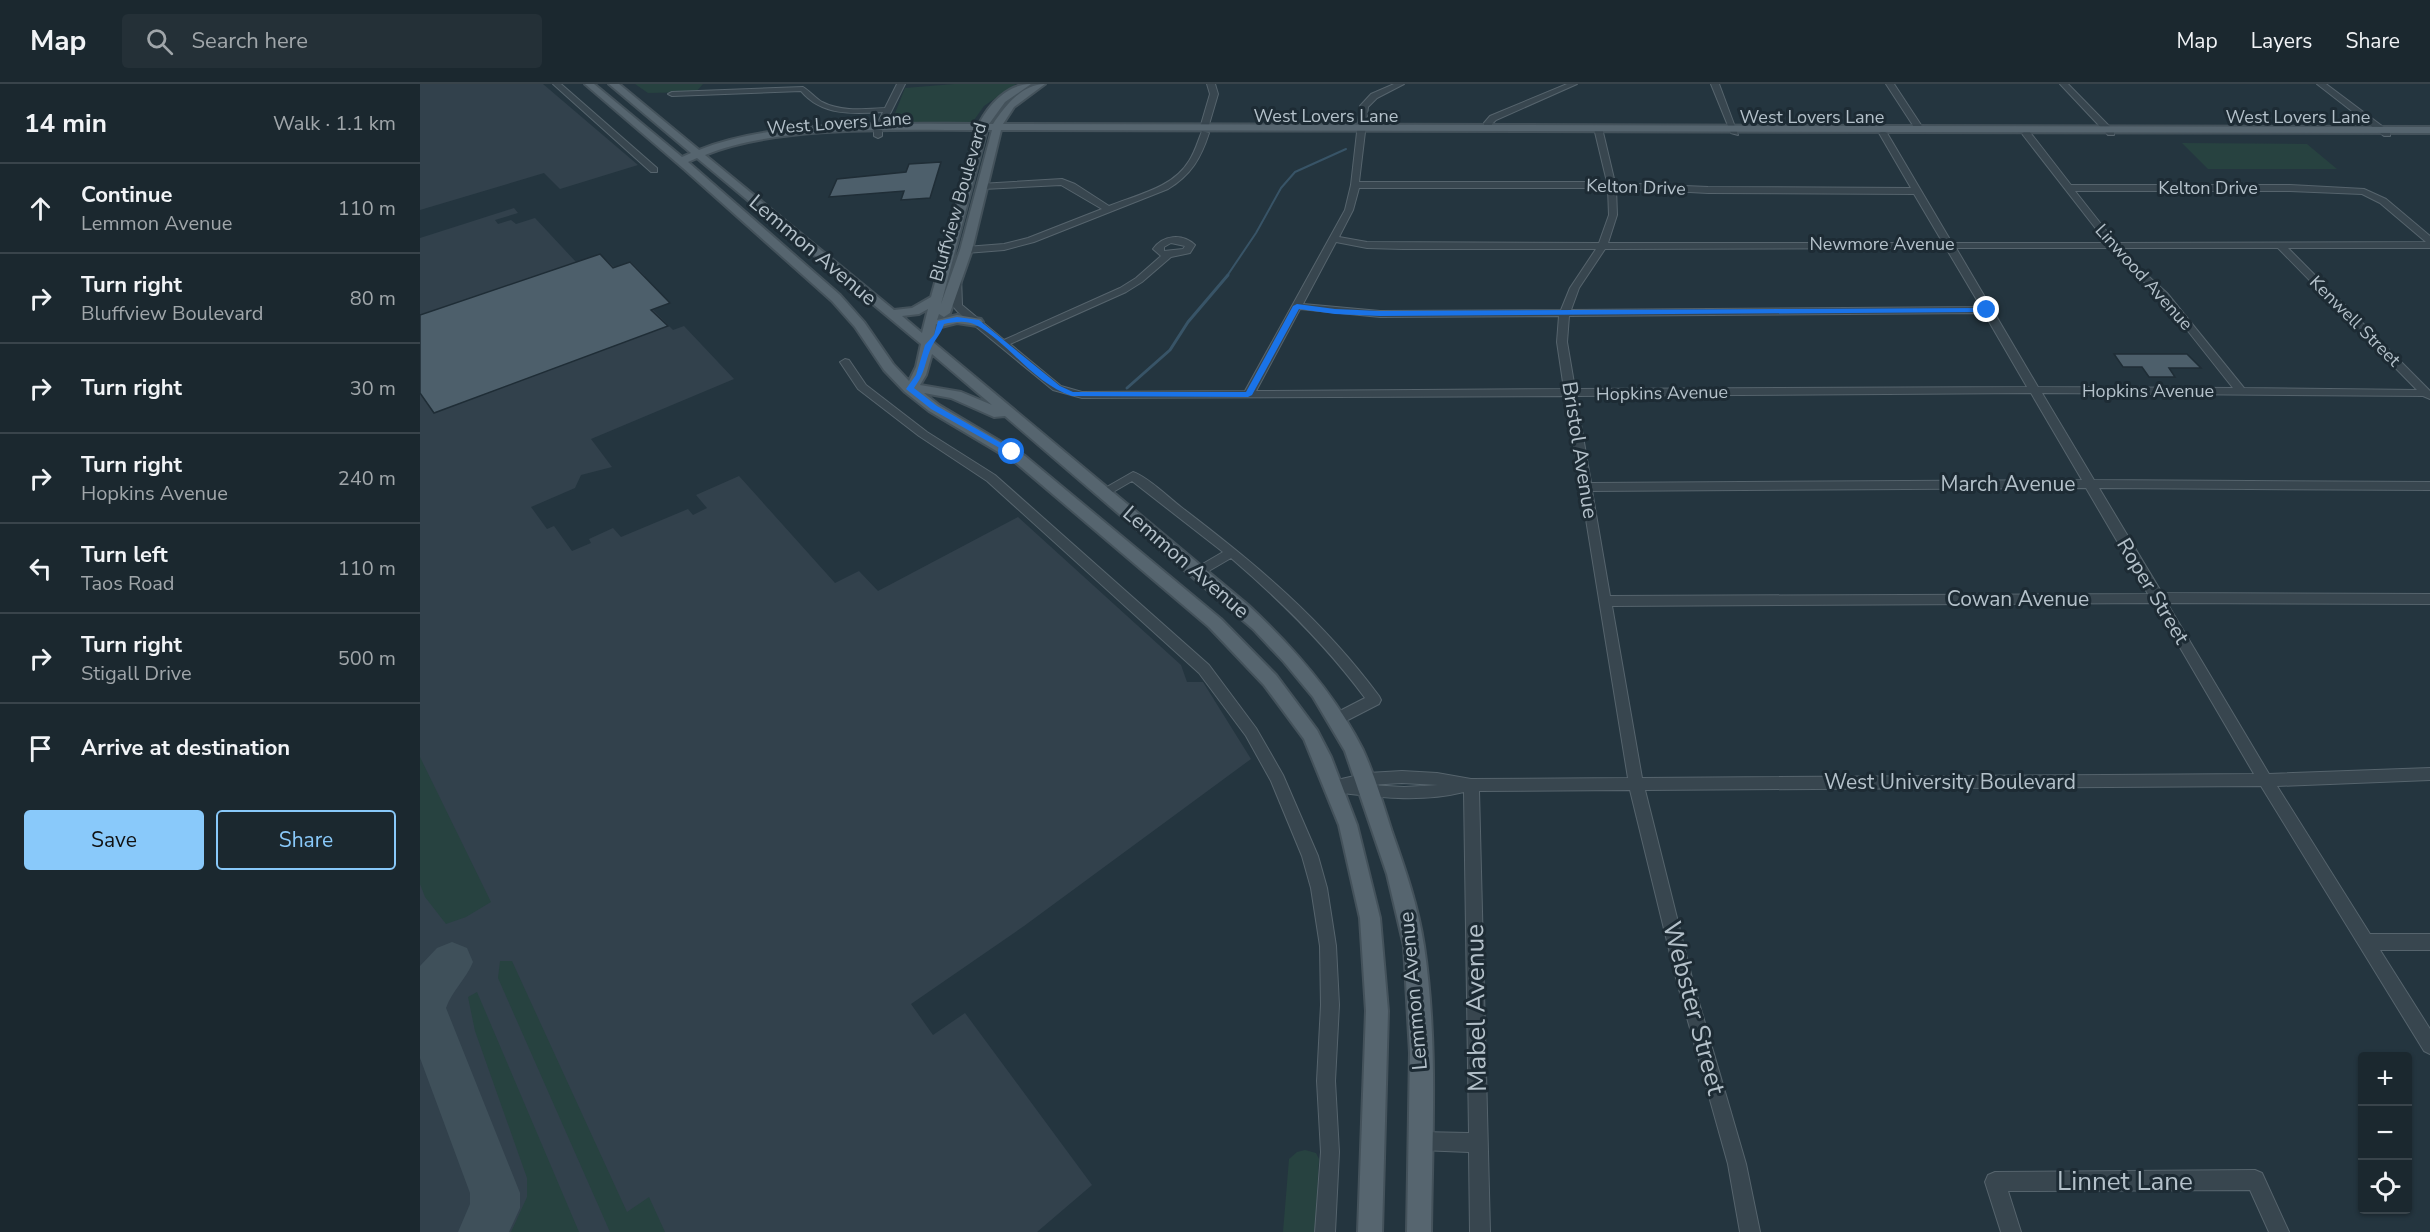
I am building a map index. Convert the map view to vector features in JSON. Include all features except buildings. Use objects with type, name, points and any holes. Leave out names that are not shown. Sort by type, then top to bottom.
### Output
[{"type":"main road","name":"Lemmon Avenue","points":[[589,84],[770,238],[849,312],[888,367],[910,389],[941,412],[1012,452],[1215,623],[1270,680],[1311,735],[1334,786],[1358,860],[1370,918],[1377,1011],[1370,1232]]},
{"type":"main road","name":"Lemmon Avenue","points":[[613,84],[929,345],[1198,572],[1267,632],[1309,679],[1336,718],[1368,785],[1406,903],[1414,946],[1421,1050],[1419,1232]]},
{"type":"main road","name":"Bluffview Boulevard","points":[[910,389],[920,376],[929,345],[928,330],[981,130],[994,107],[1010,93],[1027,84]]},
{"type":"main road","name":"Bluffview Boulevard","points":[[929,345],[937,335],[947,302],[958,278],[996,130],[1003,114],[1011,105],[1041,84]]},
{"type":"main road","name":"West Lovers Lane","points":[[681,162],[700,156],[777,142],[878,133],[981,130],[2429,131]]},
{"type":"main road","points":[[967,187],[983,186]]},
{"type":"main road","points":[[755,227],[776,219]]},
{"type":"main road","points":[[770,238],[783,237],[806,254],[823,258]]},
{"type":"main road","points":[[950,251],[966,250]]},
{"type":"main road","points":[[890,314],[915,311],[937,299]]},
{"type":"main road","points":[[941,323],[957,319],[976,322]]},
{"type":"main road","points":[[910,389],[943,390],[964,396],[1023,426]]},
{"type":"main road","points":[[1078,506],[1104,492]]},
{"type":"street","points":[[557,84],[654,170]]},
{"type":"street","points":[[878,133],[901,84]]},
{"type":"street","points":[[966,250],[1018,244],[1165,188],[1187,173],[1197,159],[1213,100],[1213,84]]},
{"type":"street","points":[[1248,395],[1349,210],[1355,185],[1362,111],[1367,102],[1400,84]]},
{"type":"street","points":[[1488,130],[1488,123],[1493,118],[1573,84]]},
{"type":"street","points":[[1715,84],[1734,131]]},
{"type":"street","points":[[1890,84],[1921,131]]},
{"type":"street","points":[[2064,84],[2108,131]]},
{"type":"street","points":[[2321,84],[2384,132]]},
{"type":"street","points":[[672,94],[803,87],[811,98],[834,109],[887,110]]},
{"type":"street","name":"Bristol Avenue","points":[[1598,131],[1611,185],[1613,214],[1603,245],[1570,294],[1563,312],[1562,342],[1636,784]]},
{"type":"street","name":"Roper Street","points":[[1881,131],[2265,780],[2430,1045]]},
{"type":"street","name":"Linwood Avenue","points":[[2024,131],[2112,244],[2132,267],[2164,295],[2241,392]]},
{"type":"street","points":[[983,186],[1062,183],[1072,186],[1110,210]]},
{"type":"street","name":"Kelton Drive","points":[[1355,185],[1611,185],[1708,190],[1917,191]]},
{"type":"street","name":"Kelton Drive","points":[[2068,188],[2290,188],[2364,192],[2378,197],[2430,243]]},
{"type":"street","name":"Newmore Avenue","points":[[1334,239],[1392,246],[2430,243]]},
{"type":"street","name":"Kenwell Street","points":[[2280,244],[2428,395]]},
{"type":"street","points":[[1002,344],[1123,290],[1139,280],[1168,255]]},
{"type":"street","name":"Hopkins Avenue","points":[[958,278],[957,305],[1057,388],[1072,394],[1571,394],[2035,390],[2428,395]]},
{"type":"street","points":[[1297,306],[1371,313],[1987,310]]},
{"type":"street","points":[[845,362],[862,387],[923,434],[992,478],[1204,669],[1251,732],[1278,778],[1310,856],[1319,888],[1328,946],[1330,1005],[1326,1081],[1330,1152],[1325,1232]]},
{"type":"street","points":[[1104,492],[1133,476],[1308,617],[1343,656],[1374,699],[1336,718]]},
{"type":"street","name":"March Avenue","points":[[1586,488],[2089,484],[2430,486]]},
{"type":"street","points":[[1198,572],[1231,553]]},
{"type":"street","name":"Cowan Avenue","points":[[1605,602],[2158,598],[2430,599]]},
{"type":"street","name":"West University Boulevard","points":[[1334,786],[1368,785],[1440,793],[1471,785],[2265,780],[2430,774]]},
{"type":"street","name":"Webster Street","points":[[1636,784],[1685,982],[1737,1164],[1750,1232]]},
{"type":"street","name":"Mabel Avenue","points":[[1471,785],[1480,1232]]},
{"type":"street","points":[[2365,942],[2430,942]]},
{"type":"street","points":[[1420,1141],[1478,1143]]},
{"type":"street","name":"Linnet Lane","points":[[2011,1232],[1995,1182],[2255,1180],[2279,1232]]},
{"type":"shaded area","points":[[420,84],[543,84],[638,165],[560,189],[544,173],[420,210]]},
{"type":"shaded area","points":[[514,208],[518,213],[495,220],[498,224],[511,220],[516,224],[535,218],[576,262],[600,254],[614,267],[631,262],[645,276],[625,283],[655,288],[671,303],[653,310],[673,330],[684,326],[734,379],[591,439],[612,467],[581,475],[575,488],[531,507],[547,529],[554,526],[572,551],[591,543],[589,539],[613,528],[621,537],[688,509],[693,515],[707,508],[696,495],[739,476],[835,583],[859,571],[878,591],[1018,517],[1181,665],[1187,682],[1203,682],[1251,759],[1024,926],[911,1004],[933,1035],[965,1013],[1092,1185],[1037,1232],[420,1232],[420,238]]},
{"type":"green space","points":[[635,84],[703,84],[696,92],[648,93]]},
{"type":"green space","points":[[954,84],[1016,84],[984,106],[972,123],[890,126],[905,88]]},
{"type":"green space","points":[[2182,143],[2307,144],[2337,169],[2208,169]]},
{"type":"green space","points":[[420,757],[491,902],[466,917],[446,924],[425,897],[420,884]]},
{"type":"green space","points":[[500,961],[512,961],[627,1212],[649,1197],[665,1232],[610,1232],[498,978]]},
{"type":"green space","points":[[477,992],[579,1232],[511,1232],[527,1197],[527,1178],[475,1031],[468,997]]},
{"type":"green space","points":[[1305,1150],[1316,1153],[1319,1159],[1315,1232],[1283,1232],[1289,1159],[1297,1152]]},
{"type":"waterway","points":[[1227,276],[1256,233],[1281,188],[1295,172],[1346,149]]},
{"type":"waterway","points":[[1127,388],[1170,350],[1188,322],[1228,275]]},
{"type":"taxiway","points":[[424,1007],[434,982],[452,962]]},
{"type":"taxiway","points":[[420,999],[495,1193],[495,1208],[483,1232]]},
{"type":"route","points":[[1012,452],[934,408],[910,389],[920,376],[929,345],[937,335],[941,323],[957,319],[976,322],[1057,388],[1072,394],[1248,395],[1297,306],[1380,314],[1987,310]]}]
